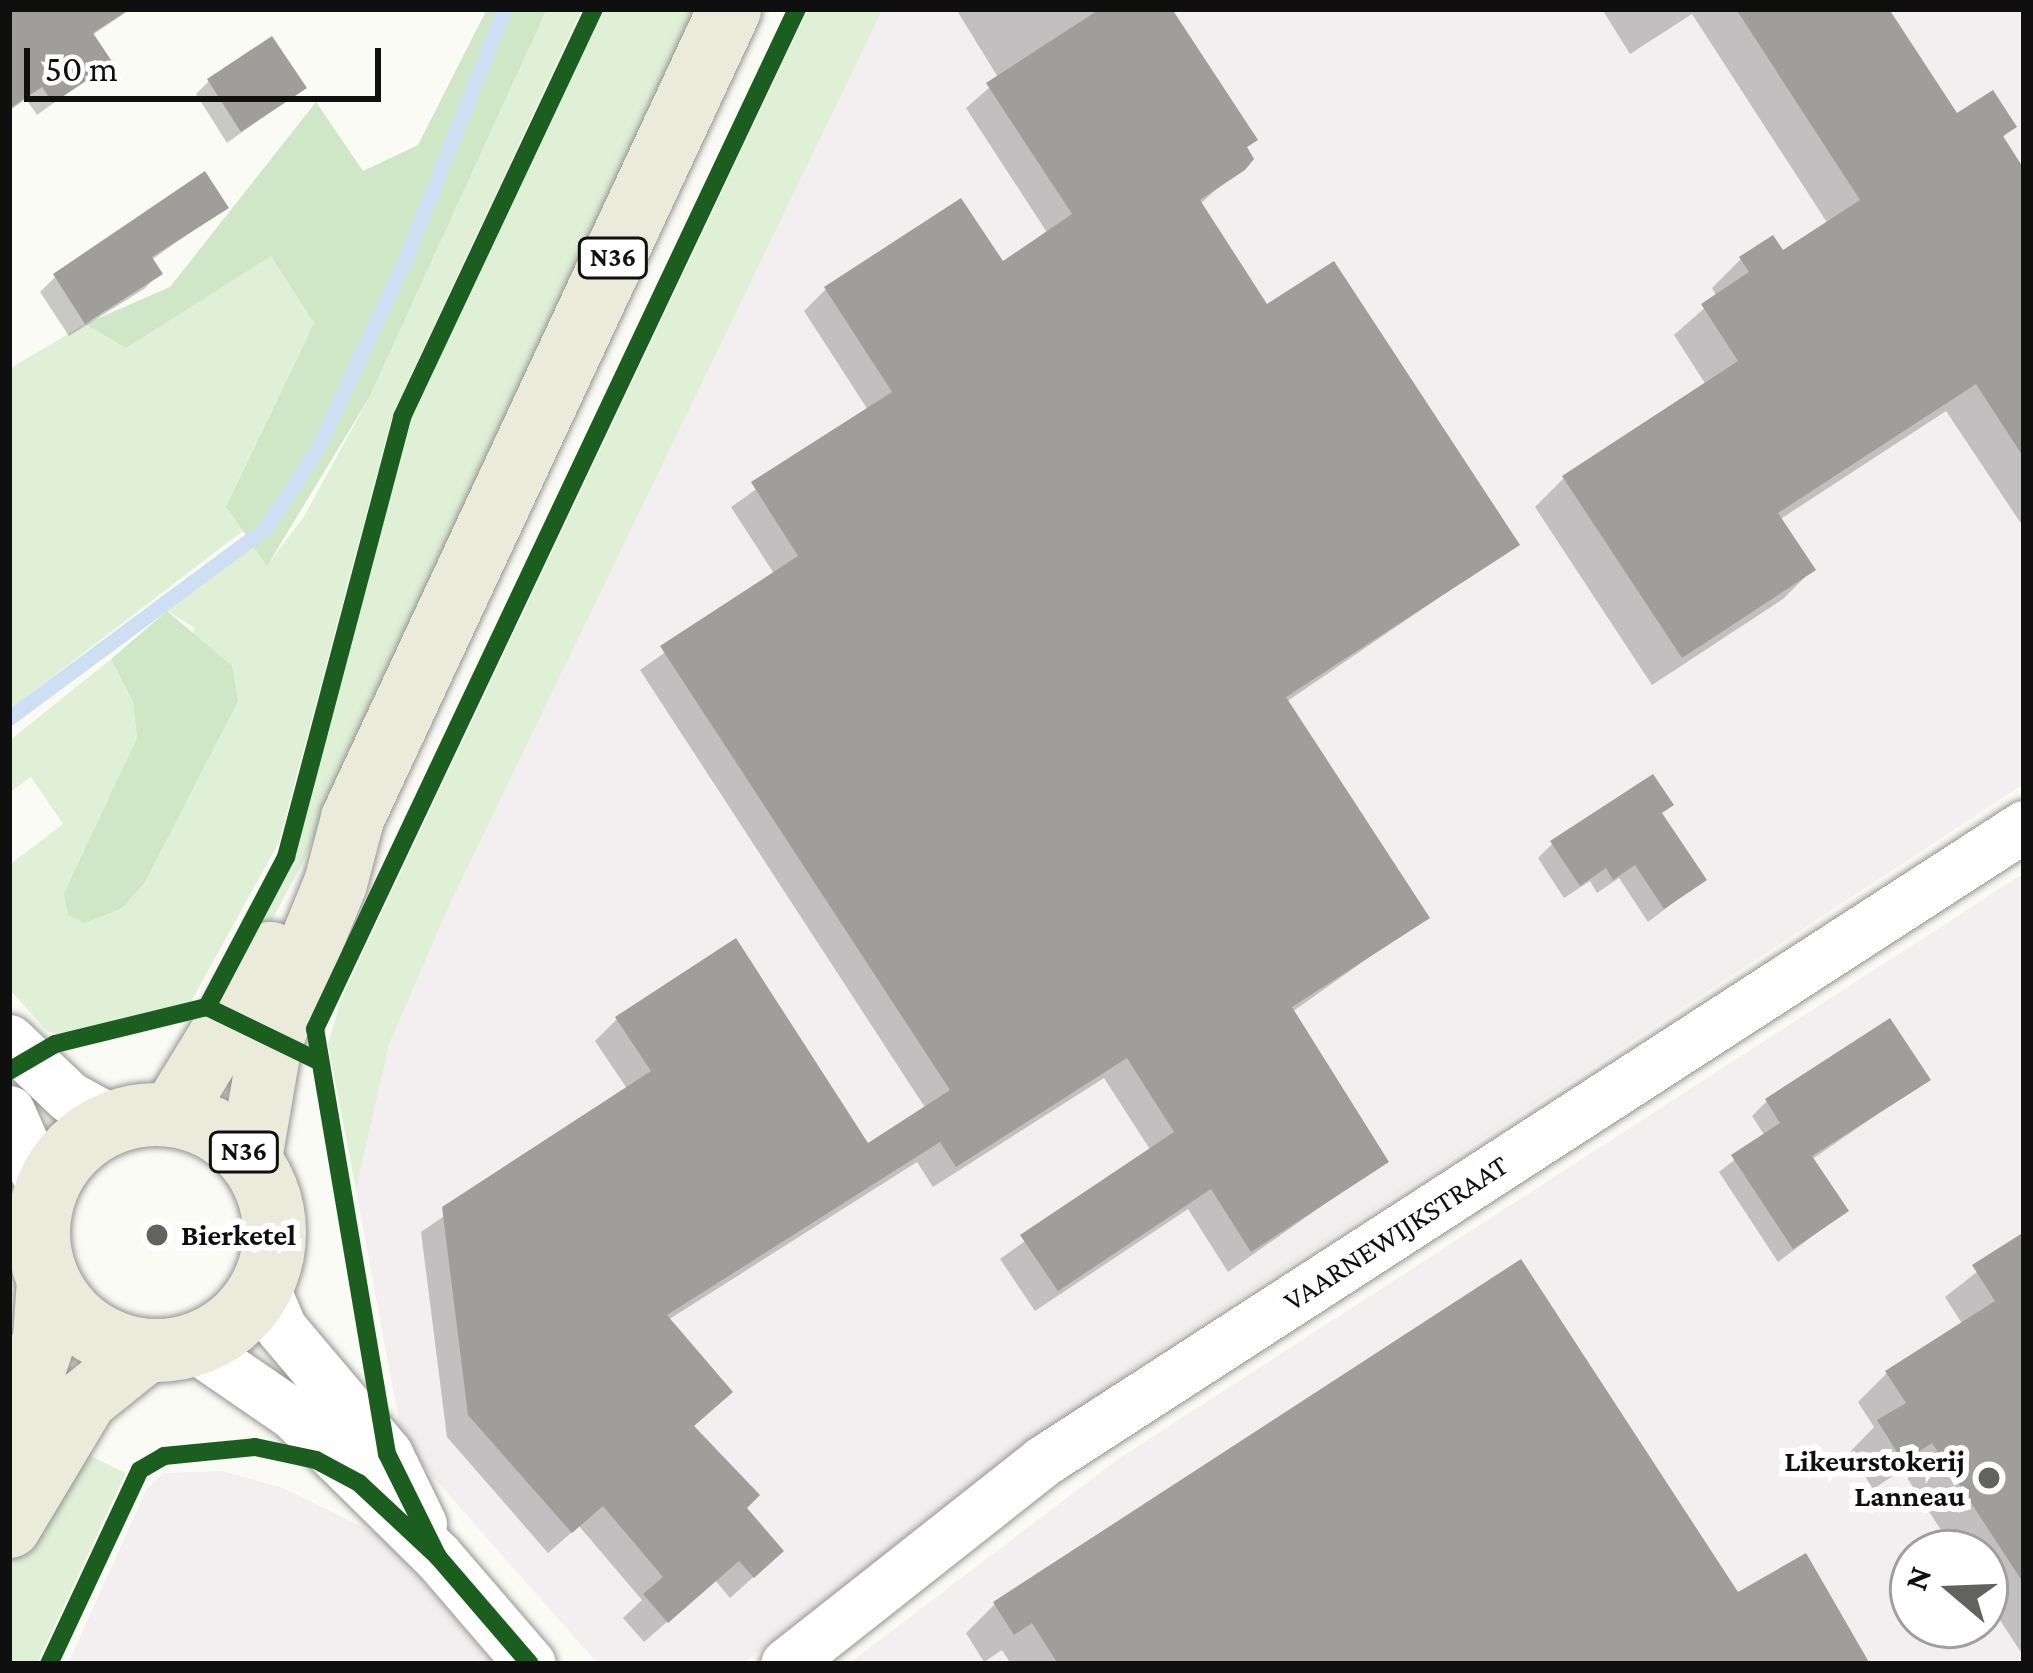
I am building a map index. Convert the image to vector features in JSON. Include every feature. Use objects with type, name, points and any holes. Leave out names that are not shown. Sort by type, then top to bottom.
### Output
[{"type":"main road","name":"N36","points":[[9,1442],[44,1338],[48,1280],[38,1250],[45,1193],[69,1151],[143,1119],[352,818],[729,9]]},
{"type":"main road","name":"N36","points":[[250,1158],[270,1042],[335,884],[352,818]]},
{"type":"main road","name":"N36","points":[[9,1526],[85,1399],[169,1347],[235,1321],[262,1282],[275,1224],[250,1158],[227,1136],[143,1119]]},
{"type":"main road","points":[[48,1280],[66,1309],[108,1341],[169,1347]]},
{"type":"street","name":"VAARNEWIJKSTRAAT","points":[[786,1664],[1043,1461],[2024,826]]},
{"type":"street","points":[[9,1040],[69,1097],[143,1119]]},
{"type":"street","points":[[9,1111],[45,1193]]},
{"type":"street","points":[[262,1282],[281,1328],[387,1454],[438,1557]]},
{"type":"street","points":[[169,1347],[293,1414],[438,1557],[530,1664]]},
{"type":"shaded area","points":[[883,9],[2024,9],[2024,784],[1149,1357],[742,1664],[598,1664],[403,1443],[356,1190],[389,1045],[449,906]]},
{"type":"shaded area","points":[[2024,873],[2024,1664],[848,1664],[1118,1459]]},
{"type":"shaded area","points":[[222,1471],[283,1488],[385,1538],[494,1664],[68,1664],[146,1490],[163,1473]]},
{"type":"green space","points":[[487,9],[547,9],[369,398],[267,566],[226,506],[314,323],[271,256],[126,348],[85,324],[170,287],[316,102],[363,171],[418,145]]},
{"type":"green space","points":[[547,9],[582,9],[393,414],[279,842],[186,1011],[62,1036],[47,1031],[9,989],[9,865],[63,824],[31,777],[9,793],[9,741],[111,659],[133,702],[137,739],[64,893],[195,628],[167,611],[254,546],[267,565],[303,518],[369,398]]},
{"type":"green space","points":[[595,9],[701,9],[301,866],[223,1011],[217,1005],[294,856],[406,423]]},
{"type":"green space","points":[[808,9],[883,9],[449,906],[389,1045],[356,1190],[328,1044],[341,999]]},
{"type":"green space","points":[[271,255],[314,323],[226,505],[243,531],[9,710],[9,369],[85,324],[126,348]]},
{"type":"green space","points":[[167,611],[232,666],[238,701],[145,882],[122,908],[85,923],[68,915],[64,893],[137,738],[133,702],[111,659]]},
{"type":"green space","points":[[84,1453],[126,1473],[37,1664],[9,1664],[9,1566],[66,1468]]},
{"type":"building","points":[[9,9],[130,9],[93,33],[113,63],[53,103],[42,87],[9,109]]},
{"type":"building","points":[[1100,9],[1172,9],[1258,140],[1247,147],[1254,159],[1245,170],[1200,200],[1267,304],[1334,261],[1520,545],[1286,697],[1430,918],[1292,1007],[1389,1162],[1251,1252],[1211,1189],[1058,1291],[1020,1235],[1174,1132],[1127,1058],[956,1167],[940,1142],[667,1315],[733,1392],[694,1426],[760,1495],[747,1508],[784,1551],[754,1578],[739,1561],[668,1623],[643,1594],[663,1577],[603,1506],[572,1533],[468,1415],[442,1207],[651,1071],[615,1017],[736,938],[868,1143],[950,1090],[660,646],[798,556],[751,482],[892,392],[824,287],[961,198],[1003,261],[1072,214],[986,83]]},
{"type":"building","points":[[1736,9],[1889,9],[1957,113],[1993,90],[2017,127],[2003,136],[2024,169],[2024,458],[1976,384],[1778,513],[1816,570],[1682,658],[1562,476],[1738,361],[1701,304],[1749,272],[1739,257],[1773,235],[1783,250],[1860,200]]},
{"type":"building","points":[[272,36],[307,88],[241,132],[207,79]]},
{"type":"building","points":[[205,171],[229,208],[152,257],[163,274],[85,324],[53,274]]},
{"type":"building","points":[[1653,774],[1674,805],[1662,813],[1707,880],[1664,909],[1635,865],[1613,880],[1606,868],[1580,886],[1550,841]]},
{"type":"building","points":[[1890,1018],[1931,1080],[1812,1156],[1849,1211],[1793,1249],[1731,1155],[1780,1123],[1765,1099]]},
{"type":"building","name":"Likeurstokerij Lanneau","points":[[2024,1232],[2024,1584],[2009,1561],[2009,1529],[1988,1529],[1932,1443],[1903,1462],[1877,1420],[1906,1403],[1885,1371],[1995,1301],[1972,1265]]},
{"type":"building","points":[[1521,1259],[1738,1592],[1806,1553],[1870,1664],[1058,1664],[1032,1623],[1014,1635],[993,1602]]},
{"type":"waterway","points":[[9,718],[266,528],[317,449],[406,257],[504,9]]},
{"type":"cycle path","points":[[207,1007],[286,857],[402,417],[594,9]]},
{"type":"cycle path","points":[[438,1557],[387,1454],[315,1029],[797,9]]},
{"type":"cycle path","points":[[9,1071],[55,1044],[207,1007],[318,1061]]},
{"type":"cycle path","points":[[49,1664],[140,1470],[164,1456],[255,1447],[316,1460],[359,1483],[438,1557],[530,1664]]},
{"type":"place","name":"Bierketel","points":[[157,1235]]},
{"type":"place","name":"Likeurstokerij Lanneau","points":[[1989,1478]]}]
